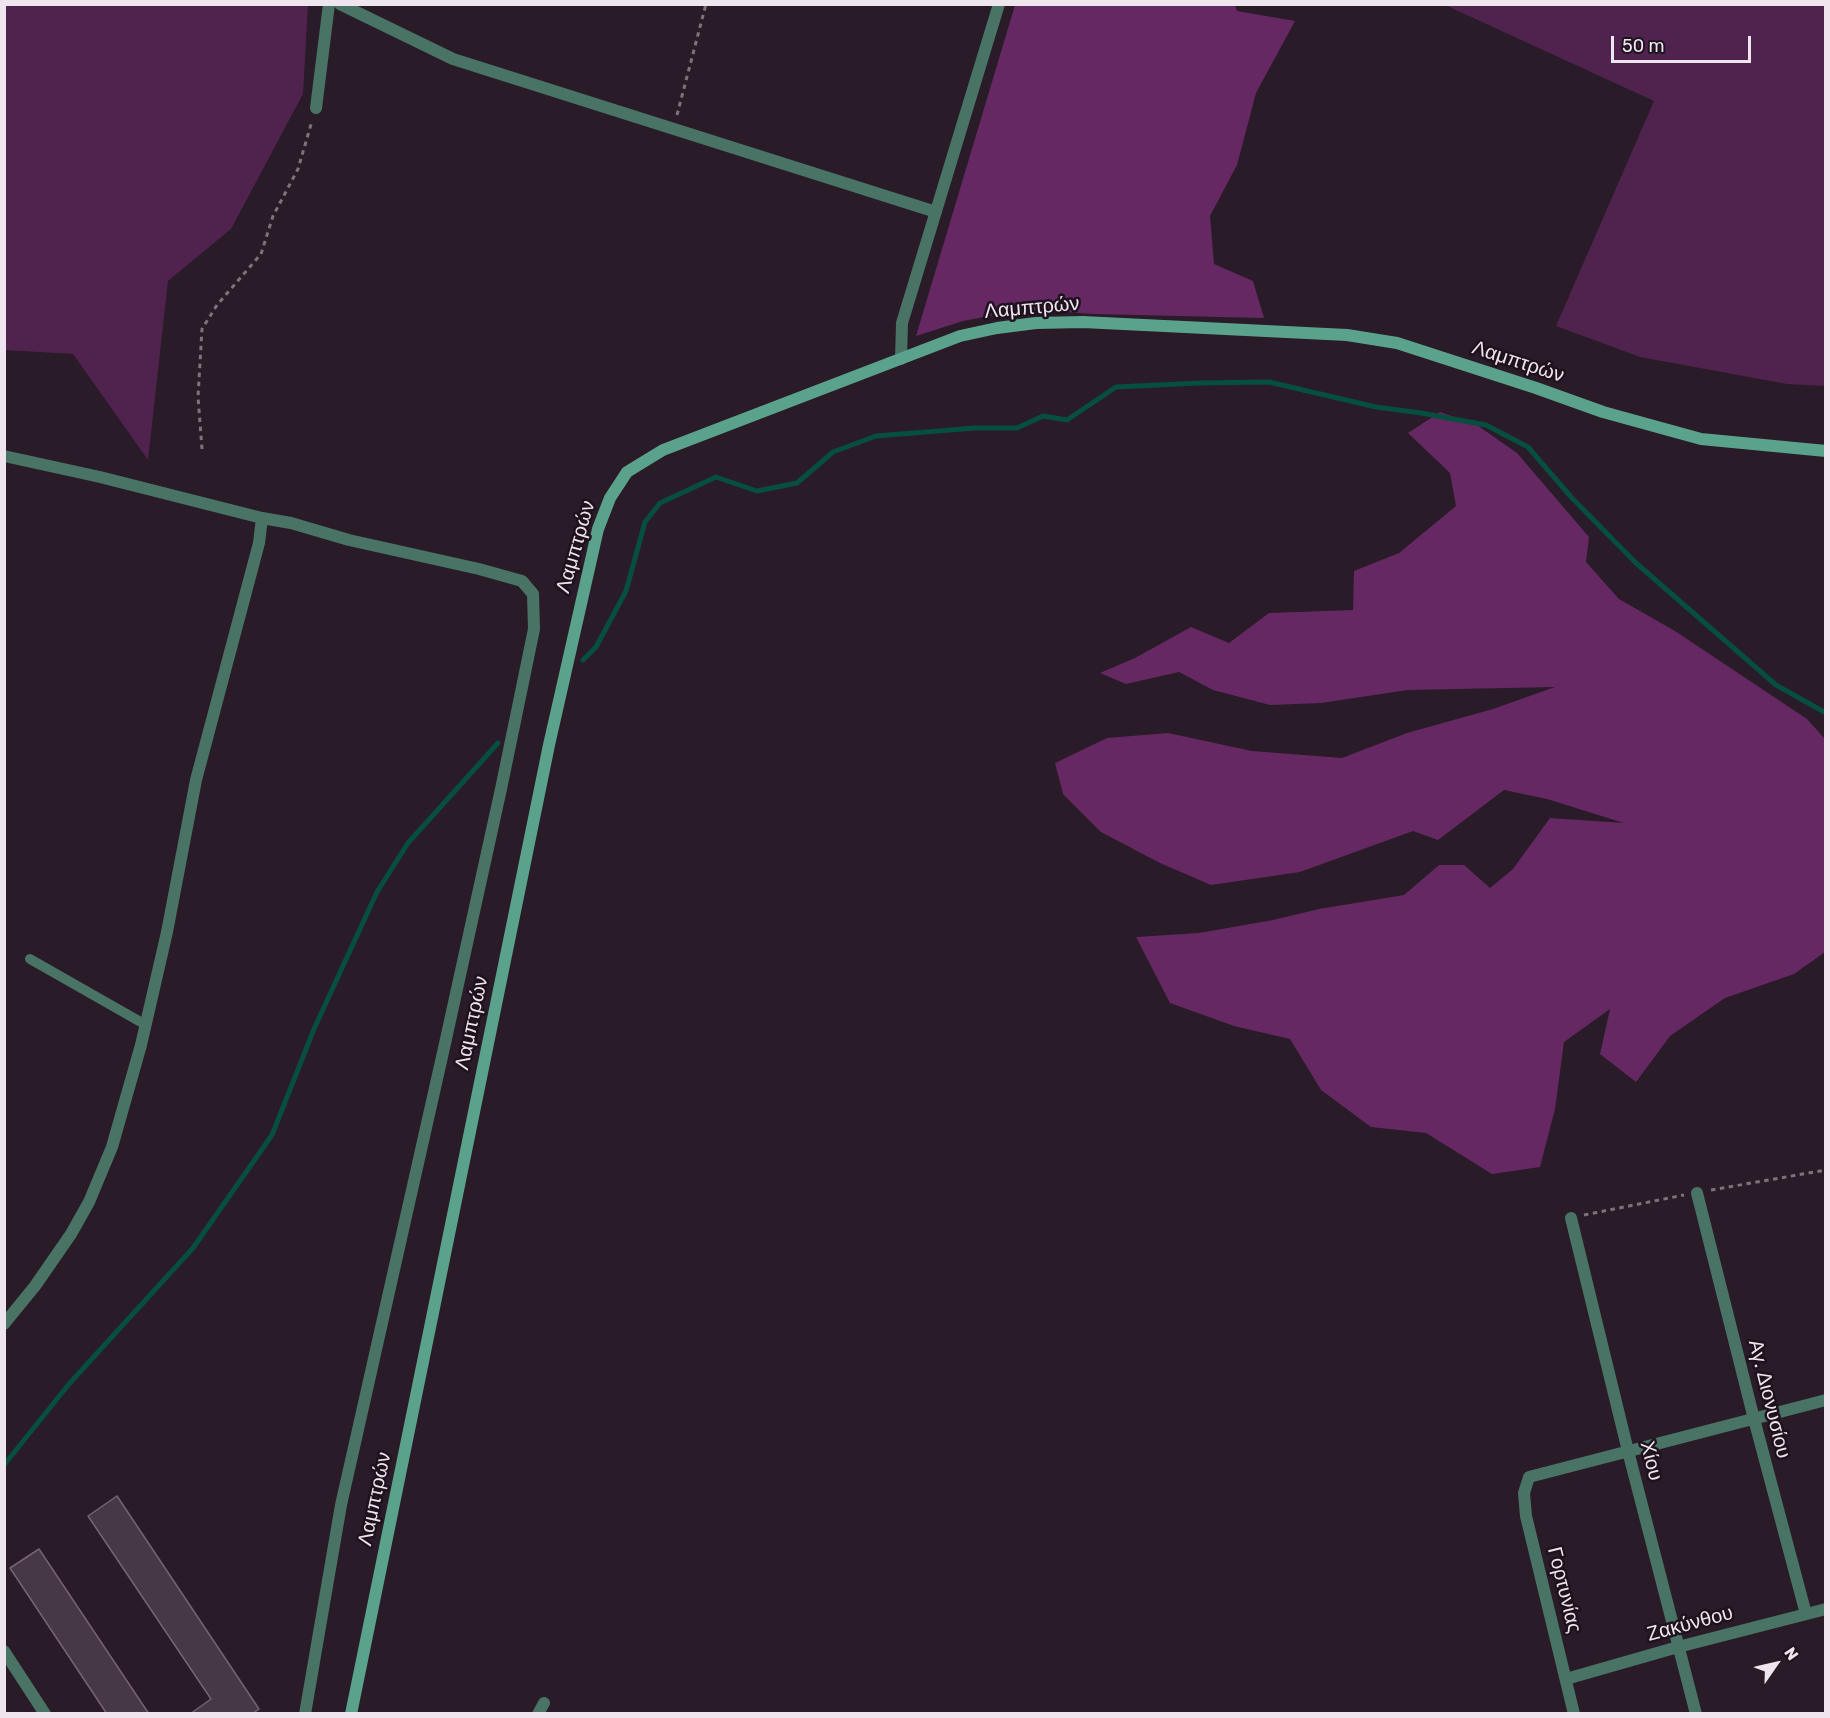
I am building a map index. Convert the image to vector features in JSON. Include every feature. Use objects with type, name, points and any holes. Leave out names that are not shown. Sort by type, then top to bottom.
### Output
[{"type":"street","points":[[316,108],[328,4]]},
{"type":"street","points":[[340,4],[453,59],[936,212]]},
{"type":"street","points":[[901,359],[902,323],[999,4]]},
{"type":"street","name":"Λαμπτρών","points":[[351,1713],[549,745],[598,529],[610,498],[627,472],[663,450],[960,336],[1036,323],[1083,322],[1347,335],[1397,343],[1603,412],[1701,439],[1826,451]]},
{"type":"street","points":[[4,456],[291,523],[349,540],[480,569],[522,581],[533,594],[534,629],[341,1505],[304,1713]]},
{"type":"street","points":[[4,1324],[35,1286],[71,1234],[89,1202],[112,1146],[146,1025],[167,932],[196,780],[259,543],[262,518]]},
{"type":"street","name":"Αγ. Διονυσίου","points":[[1697,1193],[1806,1614]]},
{"type":"street","name":"Χίου","points":[[1571,1218],[1696,1713]]},
{"type":"street","points":[[1628,1451],[1826,1400]]},
{"type":"street","name":"Γορτυνίας","points":[[1574,1713],[1526,1516],[1524,1493],[1529,1477],[1628,1451]]},
{"type":"street","name":"Ζακύνθου","points":[[1566,1679],[1826,1609]]},
{"type":"street","points":[[4,1651],[45,1713]]},
{"type":"lane","points":[[30,959],[146,1025]]},
{"type":"path","points":[[673,129],[706,4]]},
{"type":"path","points":[[201,449],[198,397],[202,329],[217,305],[261,254],[273,216],[298,169],[316,108]]},
{"type":"shaded area","points":[[4,5],[308,5],[303,94],[231,229],[168,281],[148,460],[73,354],[5,350]]},
{"type":"shaded area","points":[[1015,5],[1235,5],[1237,11],[1295,21],[1256,93],[1237,165],[1210,216],[1214,264],[1253,281],[1264,318],[1093,314],[1039,310],[963,321],[916,336]]},
{"type":"shaded area","points":[[1445,5],[1825,5],[1825,386],[1787,384],[1640,357],[1556,326],[1654,101]]},
{"type":"shaded area","points":[[1440,412],[1477,425],[1517,453],[1589,537],[1586,562],[1619,599],[1675,631],[1807,719],[1825,739],[1825,952],[1794,974],[1725,998],[1670,1036],[1636,1082],[1600,1054],[1610,1009],[1564,1042],[1555,1109],[1540,1167],[1492,1174],[1426,1133],[1371,1127],[1321,1090],[1290,1039],[1234,1026],[1170,1003],[1136,937],[1199,933],[1404,895],[1439,865],[1464,865],[1490,888],[1513,869],[1550,818],[1624,823],[1547,799],[1504,790],[1438,840],[1413,831],[1300,872],[1211,885],[1160,863],[1101,832],[1063,794],[1055,763],[1107,738],[1168,733],[1252,751],[1342,758],[1407,733],[1493,709],[1555,687],[1408,690],[1321,703],[1270,705],[1213,690],[1179,672],[1126,684],[1100,673],[1135,658],[1191,627],[1229,643],[1269,613],[1353,610],[1354,571],[1399,553],[1456,506],[1450,473],[1408,433]]},
{"type":"building","points":[[117,1496],[259,1709],[252,1714],[190,1714],[211,1699],[88,1516]]},
{"type":"building","points":[[39,1549],[149,1714],[107,1714],[10,1568]]},
{"type":"waterway","points":[[583,660],[596,647],[626,591],[645,522],[660,503],[716,477],[757,491],[797,483],[833,452],[876,436],[975,428],[1017,428],[1043,416],[1067,420],[1116,387],[1269,382],[1376,407],[1486,425],[1528,447],[1572,498],[1636,563],[1776,685],[1826,713]]},
{"type":"waterway","points":[[4,1465],[69,1384],[193,1248],[272,1135],[314,1029],[377,892],[408,843],[498,743]]}]
